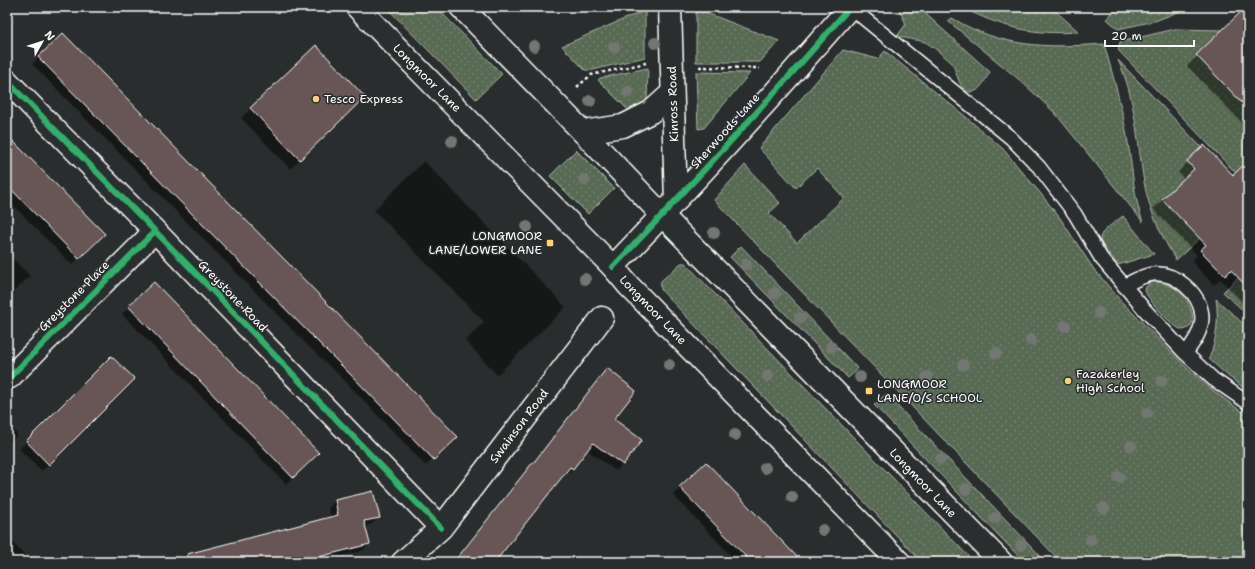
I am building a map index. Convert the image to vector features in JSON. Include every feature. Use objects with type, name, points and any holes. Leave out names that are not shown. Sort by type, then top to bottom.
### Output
[{"type":"street","name":"Longmoor Lane","points":[[357,7],[613,267],[633,290],[899,562]]},
{"type":"street","name":"Longmoor Lane","points":[[461,7],[583,132],[669,208],[1001,562]]},
{"type":"street","name":"Kinross Road","points":[[669,208],[672,93],[670,7]]},
{"type":"street","name":"Sherwoods Lane","points":[[613,267],[791,75],[850,7]]},
{"type":"street","name":"Greystone Road","points":[[7,81],[441,528]]},
{"type":"street","points":[[583,132],[623,126],[651,112],[672,93]]},
{"type":"street","name":"Greystone Place","points":[[10,377],[154,231]]},
{"type":"street","name":"Swainson Road","points":[[403,562],[441,528],[602,318]]},
{"type":"lane","points":[[850,7],[1011,138],[1039,167],[1075,214],[1101,258],[1144,310],[1213,379],[1248,403]]},
{"type":"lane","points":[[1124,286],[1151,274],[1161,274],[1174,278],[1185,285],[1197,301],[1202,317],[1197,337],[1186,353]]},
{"type":"path","points":[[557,105],[591,75],[647,63],[672,66]]},
{"type":"green space","points":[[386,7],[436,7],[502,74],[476,99]]},
{"type":"green space","points":[[898,7],[918,7],[990,72],[978,90],[972,92],[964,89],[952,63],[931,46],[925,42],[904,38],[898,35],[906,24]]},
{"type":"green space","points":[[961,7],[1051,7],[1079,32],[1062,33],[1032,31],[1004,25]]},
{"type":"green space","points":[[1117,7],[1191,7],[1155,21],[1118,29],[1107,19]]},
{"type":"green space","points":[[645,10],[645,57],[593,70],[585,70],[562,46]]},
{"type":"green space","points":[[696,12],[704,12],[779,41],[760,62],[696,62]]},
{"type":"green space","points":[[952,18],[989,35],[1025,44],[1063,46],[1104,44],[1122,110],[1136,195],[1143,222],[1055,113],[1022,82],[948,21]]},
{"type":"green space","points":[[1175,29],[1223,30],[1196,55],[1248,109],[1248,161],[1236,173],[1118,50],[1120,42]]},
{"type":"green space","name":"Fazakerley High School","points":[[843,50],[878,59],[885,51],[1003,149],[1060,218],[1093,268],[1121,301],[1189,370],[1211,389],[1248,416],[1248,562],[1061,562],[714,200],[745,165],[780,203],[769,213],[797,243],[844,198],[817,168],[796,188],[759,148]]},
{"type":"green space","points":[[1118,60],[1201,147],[1187,161],[1194,169],[1162,199],[1200,238],[1176,260],[1165,242],[1149,203],[1144,182],[1129,89]]},
{"type":"green space","points":[[648,68],[647,100],[642,106],[629,111],[598,80],[600,78]]},
{"type":"green space","points":[[696,72],[750,73],[704,128],[698,129]]},
{"type":"green space","points":[[576,150],[614,188],[588,214],[550,176]]},
{"type":"green space","points":[[1123,216],[1154,254],[1118,265],[1101,243],[1100,238],[1106,229]]},
{"type":"green space","points":[[741,246],[858,369],[848,378],[730,257]]},
{"type":"green space","points":[[681,263],[685,263],[974,562],[922,562],[662,291],[660,286],[661,281]]},
{"type":"green space","points":[[1238,278],[1248,288],[1248,315],[1223,292]]},
{"type":"green space","points":[[1151,282],[1159,282],[1172,286],[1182,294],[1191,309],[1192,314],[1193,320],[1188,328],[1183,330],[1173,324],[1155,306],[1145,290]]},
{"type":"green space","points":[[1216,299],[1248,328],[1248,391],[1209,359],[1217,329]]},
{"type":"green space","points":[[886,394],[1046,562],[1024,562],[874,405]]},
{"type":"building","points":[[1246,7],[1248,7],[1248,109],[1196,55]]},
{"type":"building","points":[[63,33],[458,437],[434,460],[38,57]]},
{"type":"building","points":[[316,45],[365,97],[300,160],[250,108]]},
{"type":"building","points":[[7,135],[105,234],[79,259],[7,185]]},
{"type":"building","points":[[1204,145],[1233,175],[1248,161],[1248,288],[1231,270],[1225,276],[1200,250],[1206,245],[1162,199],[1194,169],[1187,161]]},
{"type":"building","points":[[154,282],[319,453],[293,478],[128,306]]},
{"type":"building","points":[[111,356],[135,379],[49,465],[26,441]]},
{"type":"building","points":[[607,368],[636,391],[614,419],[642,440],[623,465],[593,443],[573,469],[570,467],[495,562],[454,562],[534,462]]},
{"type":"building","points":[[706,462],[802,562],[751,562],[725,535],[679,487]]},
{"type":"building","points":[[373,491],[380,518],[364,521],[370,544],[299,562],[188,562],[187,554],[338,515],[335,500]]},
{"type":"cycle path","points":[[613,267],[733,138],[850,7]]},
{"type":"cycle path","points":[[7,81],[155,231],[441,528]]},
{"type":"cycle path","points":[[10,377],[155,231]]},
{"type":"place","name":"Tesco Express","points":[[316,99]]},
{"type":"place","name":"LONGMOOR LANE/LOWER LANE","points":[[550,243]]},
{"type":"place","name":"Fazakerley High School","points":[[1068,381]]},
{"type":"place","name":"LONGMOOR LANE/O/S SCHOOL","points":[[869,391]]}]
